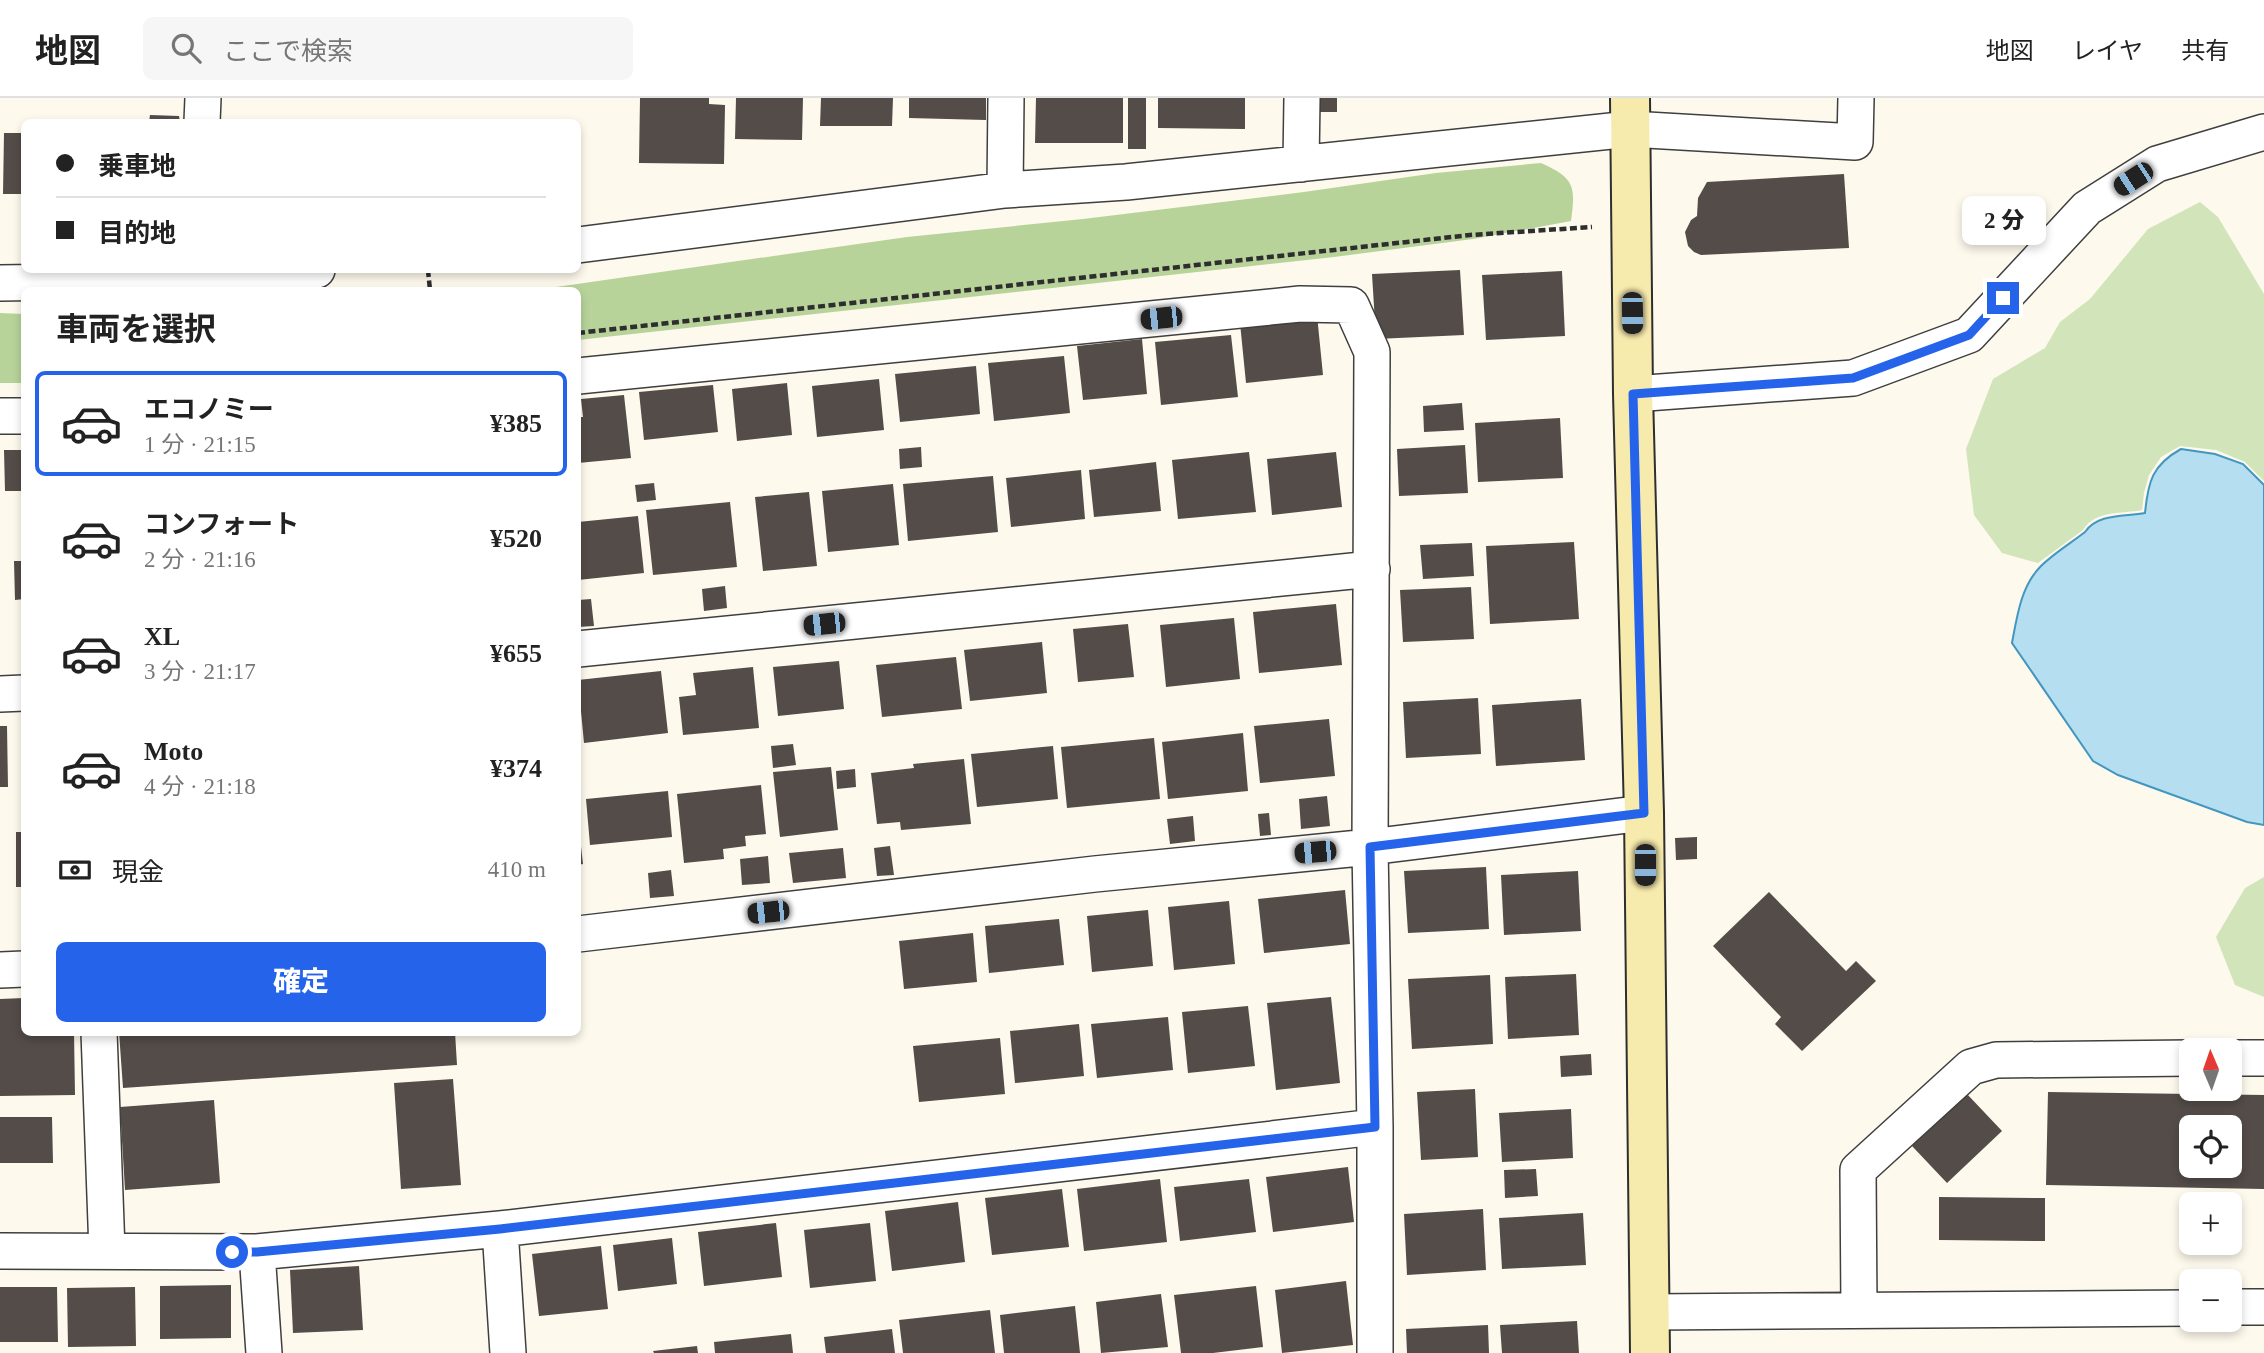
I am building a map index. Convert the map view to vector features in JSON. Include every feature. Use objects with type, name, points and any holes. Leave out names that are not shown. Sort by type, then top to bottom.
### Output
[{"type":"street","points":[[202,119],[203,98]]},
{"type":"street","points":[[1005,190],[1006,98]]},
{"type":"street","points":[[1301,164],[1302,98]]},
{"type":"street","points":[[581,245],[1005,190],[1126,182],[1301,164],[1630,113],[1855,142],[1856,98]]},
{"type":"street","points":[[1630,113],[1633,394],[1644,813],[1650,1353]]},
{"type":"street","points":[[1633,394],[1853,378],[1969,335],[2087,208],[2157,164],[2264,132]]},
{"type":"street","points":[[0,283],[246,273]]},
{"type":"street","points":[[581,376],[1300,304],[1351,305],[1372,352],[1370,847],[1375,1127],[1375,1353]]},
{"type":"street","points":[[0,416],[21,416]]},
{"type":"street","points":[[581,649],[1372,569]]},
{"type":"street","points":[[0,694],[21,693]]},
{"type":"street","points":[[581,933],[1095,874],[1370,847],[1644,813]]},
{"type":"street","points":[[0,970],[21,969]]},
{"type":"street","points":[[99,1036],[107,1251]]},
{"type":"street","points":[[1859,1310],[1858,1170],[1971,1067],[1996,1060],[2179,1058]]},
{"type":"street","points":[[2242,1058],[2264,1058]]},
{"type":"street","points":[[0,1251],[257,1252],[500,1229],[1375,1127]]},
{"type":"street","points":[[500,1229],[508,1353]]},
{"type":"street","points":[[257,1252],[264,1353]]},
{"type":"street","points":[[2242,1307],[2264,1307]]},
{"type":"street","points":[[1651,1312],[2179,1308]]},
{"type":"path","points":[[581,333],[1470,235],[1592,227]]},
{"type":"green space","points":[[1541,163],[1560,173],[1570,184],[1573,199],[1571,221],[1473,239],[1334,257],[581,340],[581,287],[556,287],[907,237],[1083,219],[1436,173]]},
{"type":"green space","points":[[2200,202],[2218,217],[2264,294],[2264,481],[2245,462],[2216,450],[2180,446],[2161,457],[2149,475],[2142,510],[2094,519],[2038,563],[2002,553],[1974,515],[1966,449],[1993,379],[2045,348],[2060,322],[2090,299],[2148,229]]},
{"type":"green space","points":[[0,313],[21,314],[21,383],[0,383]]},
{"type":"green space","points":[[2264,877],[2264,997],[2235,985],[2216,937],[2245,888]]},
{"type":"water","points":[[2181,449],[2215,454],[2243,464],[2264,485],[2264,825],[2247,822],[2118,775],[2093,761],[2012,643],[2024,592],[2034,574],[2051,557],[2097,522],[2112,517],[2145,513],[2153,475],[2164,461]]},
{"type":"building","points":[[640,98],[709,98],[709,104],[725,105],[724,164],[639,163]]},
{"type":"building","points":[[736,98],[803,98],[802,140],[735,139]]},
{"type":"building","points":[[821,98],[893,98],[892,126],[820,126]]},
{"type":"building","points":[[909,98],[986,98],[986,120],[909,118]]},
{"type":"building","points":[[1036,98],[1123,98],[1123,143],[1035,143]]},
{"type":"building","points":[[1128,98],[1146,98],[1146,149],[1128,149]]},
{"type":"building","points":[[1158,98],[1245,98],[1245,129],[1158,128]]},
{"type":"building","points":[[1317,98],[1337,98],[1337,112],[1317,112]]},
{"type":"building","points":[[150,115],[179,116],[180,119],[149,119]]},
{"type":"building","points":[[4,133],[21,133],[21,194],[3,194]]},
{"type":"building","points":[[1844,174],[1849,248],[1701,255],[1688,246],[1685,232],[1691,220],[1697,216],[1698,198],[1707,182]]},
{"type":"building","points":[[1460,270],[1464,335],[1376,339],[1372,274]]},
{"type":"building","points":[[1562,271],[1565,336],[1486,340],[1482,275]]},
{"type":"building","points":[[1317,315],[1323,375],[1246,383],[1240,323]]},
{"type":"building","points":[[1231,335],[1238,397],[1161,405],[1155,342]]},
{"type":"building","points":[[1142,339],[1147,394],[1083,400],[1077,346]]},
{"type":"building","points":[[1064,356],[1070,413],[994,421],[988,363]]},
{"type":"building","points":[[976,366],[980,414],[900,422],[895,374]]},
{"type":"building","points":[[879,379],[884,430],[817,437],[812,386]]},
{"type":"building","points":[[787,383],[792,435],[737,441],[732,389]]},
{"type":"building","points":[[713,385],[718,432],[644,440],[639,392]]},
{"type":"building","points":[[624,395],[631,458],[581,463],[581,399]]},
{"type":"building","points":[[1462,403],[1464,430],[1424,432],[1423,406]]},
{"type":"building","points":[[1560,418],[1563,478],[1478,482],[1475,423]]},
{"type":"building","points":[[1465,445],[1468,493],[1399,496],[1397,449]]},
{"type":"building","points":[[921,447],[922,467],[900,469],[899,449]]},
{"type":"building","points":[[4,450],[21,450],[21,491],[5,491]]},
{"type":"building","points":[[1249,452],[1256,512],[1178,519],[1172,460]]},
{"type":"building","points":[[1336,452],[1342,507],[1272,515],[1267,459]]},
{"type":"building","points":[[1156,462],[1161,511],[1094,517],[1089,470]]},
{"type":"building","points":[[1081,470],[1085,519],[1011,527],[1006,478]]},
{"type":"building","points":[[993,476],[998,532],[908,541],[903,484]]},
{"type":"building","points":[[654,483],[656,500],[637,502],[635,485]]},
{"type":"building","points":[[893,484],[899,545],[828,552],[822,491]]},
{"type":"building","points":[[809,492],[817,566],[763,571],[755,497]]},
{"type":"building","points":[[730,502],[737,567],[653,575],[646,510]]},
{"type":"building","points":[[638,516],[644,573],[581,580],[581,522]]},
{"type":"building","points":[[1574,542],[1579,619],[1490,624],[1486,546]]},
{"type":"building","points":[[1472,543],[1474,576],[1423,579],[1420,545]]},
{"type":"building","points":[[14,561],[21,561],[21,599],[15,600]]},
{"type":"building","points":[[725,586],[727,608],[704,611],[702,589]]},
{"type":"building","points":[[1471,587],[1474,639],[1403,642],[1400,590]]},
{"type":"building","points":[[591,599],[594,626],[581,627],[581,600]]},
{"type":"building","points":[[1336,604],[1342,665],[1259,673],[1253,612]]},
{"type":"building","points":[[1234,618],[1240,679],[1166,687],[1160,625]]},
{"type":"building","points":[[1128,624],[1134,677],[1078,682],[1073,629]]},
{"type":"building","points":[[1042,642],[1047,693],[970,701],[964,650]]},
{"type":"building","points":[[956,657],[962,709],[882,717],[876,665]]},
{"type":"building","points":[[839,661],[844,709],[778,716],[773,667]]},
{"type":"building","points":[[753,667],[759,728],[683,735],[679,697],[696,695],[693,673]]},
{"type":"building","points":[[661,671],[668,733],[584,743],[581,680]]},
{"type":"building","points":[[1478,698],[1481,754],[1406,758],[1403,702]]},
{"type":"building","points":[[1581,699],[1585,760],[1496,766],[1492,705]]},
{"type":"building","points":[[1329,719],[1335,776],[1260,783],[1254,726]]},
{"type":"building","points":[[0,726],[7,726],[8,787],[0,787]]},
{"type":"building","points":[[1243,733],[1248,791],[1168,799],[1162,742]]},
{"type":"building","points":[[1154,738],[1160,799],[1067,808],[1061,747]]},
{"type":"building","points":[[793,744],[796,765],[773,768],[771,746]]},
{"type":"building","points":[[1053,746],[1058,799],[977,807],[971,754]]},
{"type":"building","points":[[964,759],[971,824],[901,830],[900,822],[877,824],[871,773],[914,768],[913,764]]},
{"type":"building","points":[[831,767],[838,830],[780,837],[773,772]]},
{"type":"building","points":[[855,769],[856,787],[837,789],[836,771]]},
{"type":"building","points":[[761,785],[766,834],[745,836],[746,846],[723,849],[724,859],[684,863],[677,794]]},
{"type":"building","points":[[668,791],[672,837],[590,845],[586,799]]},
{"type":"building","points":[[1327,796],[1330,826],[1301,829],[1299,799]]},
{"type":"building","points":[[1269,813],[1271,835],[1260,836],[1258,814]]},
{"type":"building","points":[[1193,816],[1195,841],[1170,844],[1167,819]]},
{"type":"building","points":[[16,832],[21,832],[21,887],[16,887]]},
{"type":"building","points":[[1697,837],[1697,859],[1676,860],[1675,838]]},
{"type":"building","points":[[890,846],[894,875],[877,876],[874,848]]},
{"type":"building","points":[[843,848],[846,878],[793,883],[789,853]]},
{"type":"building","points":[[768,856],[770,883],[742,885],[740,859]]},
{"type":"building","points":[[1486,867],[1489,929],[1408,933],[1404,871]]},
{"type":"building","points":[[671,870],[674,896],[650,898],[648,873]]},
{"type":"building","points":[[1578,871],[1581,931],[1504,935],[1501,875]]},
{"type":"building","points":[[1345,890],[1350,944],[1264,953],[1258,899]]},
{"type":"building","points":[[1769,892],[1846,971],[1856,961],[1876,981],[1802,1051],[1775,1024],[1781,1017],[1713,946]]},
{"type":"building","points":[[1229,901],[1235,964],[1174,970],[1168,907]]},
{"type":"building","points":[[1148,910],[1153,966],[1092,972],[1087,916]]},
{"type":"building","points":[[1059,919],[1064,965],[989,973],[985,926]]},
{"type":"building","points":[[973,933],[977,982],[904,989],[899,941]]},
{"type":"building","points":[[1576,974],[1579,1035],[1508,1039],[1505,977]]},
{"type":"building","points":[[1490,975],[1493,1044],[1412,1049],[1408,979]]},
{"type":"building","points":[[1331,997],[1340,1083],[1276,1090],[1267,1003]]},
{"type":"building","points":[[21,998],[21,1036],[74,1036],[75,1095],[0,1096],[0,999]]},
{"type":"building","points":[[1248,1006],[1255,1066],[1188,1073],[1182,1012]]},
{"type":"building","points":[[1168,1017],[1173,1070],[1097,1078],[1091,1024]]},
{"type":"building","points":[[1079,1024],[1084,1076],[1015,1083],[1010,1031]]},
{"type":"building","points":[[119,1036],[455,1036],[457,1065],[123,1088]]},
{"type":"building","points":[[1000,1038],[1005,1094],[919,1102],[913,1046]]},
{"type":"building","points":[[1591,1054],[1592,1075],[1561,1077],[1560,1056]]},
{"type":"building","points":[[453,1079],[461,1185],[401,1189],[394,1083]]},
{"type":"building","points":[[1475,1089],[1478,1157],[1421,1160],[1417,1092]]},
{"type":"building","points":[[2048,1092],[2179,1094],[2179,1101],[2242,1101],[2242,1095],[2264,1095],[2264,1189],[2046,1185]]},
{"type":"building","points":[[1967,1094],[2002,1131],[1947,1183],[1912,1146]]},
{"type":"building","points":[[214,1100],[220,1183],[125,1190],[120,1107]]},
{"type":"building","points":[[1571,1109],[1573,1158],[1502,1162],[1499,1113]]},
{"type":"building","points":[[0,1117],[52,1117],[53,1163],[0,1163]]},
{"type":"building","points":[[1348,1167],[1354,1222],[1273,1232],[1266,1177]]},
{"type":"building","points":[[1536,1169],[1538,1196],[1505,1198],[1504,1170]]},
{"type":"building","points":[[1160,1179],[1167,1242],[1084,1251],[1077,1189]]},
{"type":"building","points":[[1249,1179],[1256,1232],[1180,1241],[1174,1187]]},
{"type":"building","points":[[1062,1189],[1069,1247],[992,1255],[985,1198]]},
{"type":"building","points":[[1939,1197],[2045,1198],[2045,1241],[1939,1240]]},
{"type":"building","points":[[958,1202],[965,1262],[892,1271],[885,1211]]},
{"type":"building","points":[[1483,1209],[1486,1270],[1407,1275],[1404,1214]]},
{"type":"building","points":[[1583,1213],[1586,1265],[1502,1269],[1499,1218]]},
{"type":"building","points":[[776,1223],[782,1277],[704,1286],[698,1232]]},
{"type":"building","points":[[870,1223],[876,1281],[810,1288],[804,1230]]},
{"type":"building","points":[[672,1238],[677,1284],[618,1291],[613,1245]]},
{"type":"building","points":[[601,1246],[608,1309],[539,1316],[532,1254]]},
{"type":"building","points":[[359,1266],[363,1330],[293,1333],[290,1270]]},
{"type":"building","points":[[1346,1281],[1353,1345],[1282,1353],[1275,1290]]},
{"type":"building","points":[[231,1285],[231,1338],[160,1339],[160,1286]]},
{"type":"building","points":[[1256,1286],[1263,1347],[1213,1353],[1181,1353],[1174,1295]]},
{"type":"building","points":[[0,1287],[57,1287],[58,1342],[0,1342]]},
{"type":"building","points":[[135,1287],[136,1346],[68,1347],[67,1288]]},
{"type":"building","points":[[1161,1294],[1168,1347],[1101,1353],[1096,1302]]},
{"type":"building","points":[[1075,1306],[1080,1353],[1004,1353],[1000,1315]]},
{"type":"building","points":[[990,1310],[995,1353],[903,1353],[899,1320]]},
{"type":"building","points":[[1577,1321],[1579,1353],[1502,1353],[1500,1325]]},
{"type":"building","points":[[1488,1325],[1489,1353],[1407,1353],[1406,1329]]},
{"type":"building","points":[[892,1329],[895,1353],[826,1353],[824,1337]]},
{"type":"building","points":[[791,1334],[793,1353],[715,1353],[714,1342]]},
{"type":"building","points":[[697,1346],[698,1353],[653,1351]]},
{"type":"route","points":[[232,1252],[257,1252],[500,1229],[1375,1127],[1370,847],[1644,813],[1633,394],[1853,378],[1969,335],[2003,298]]}]
